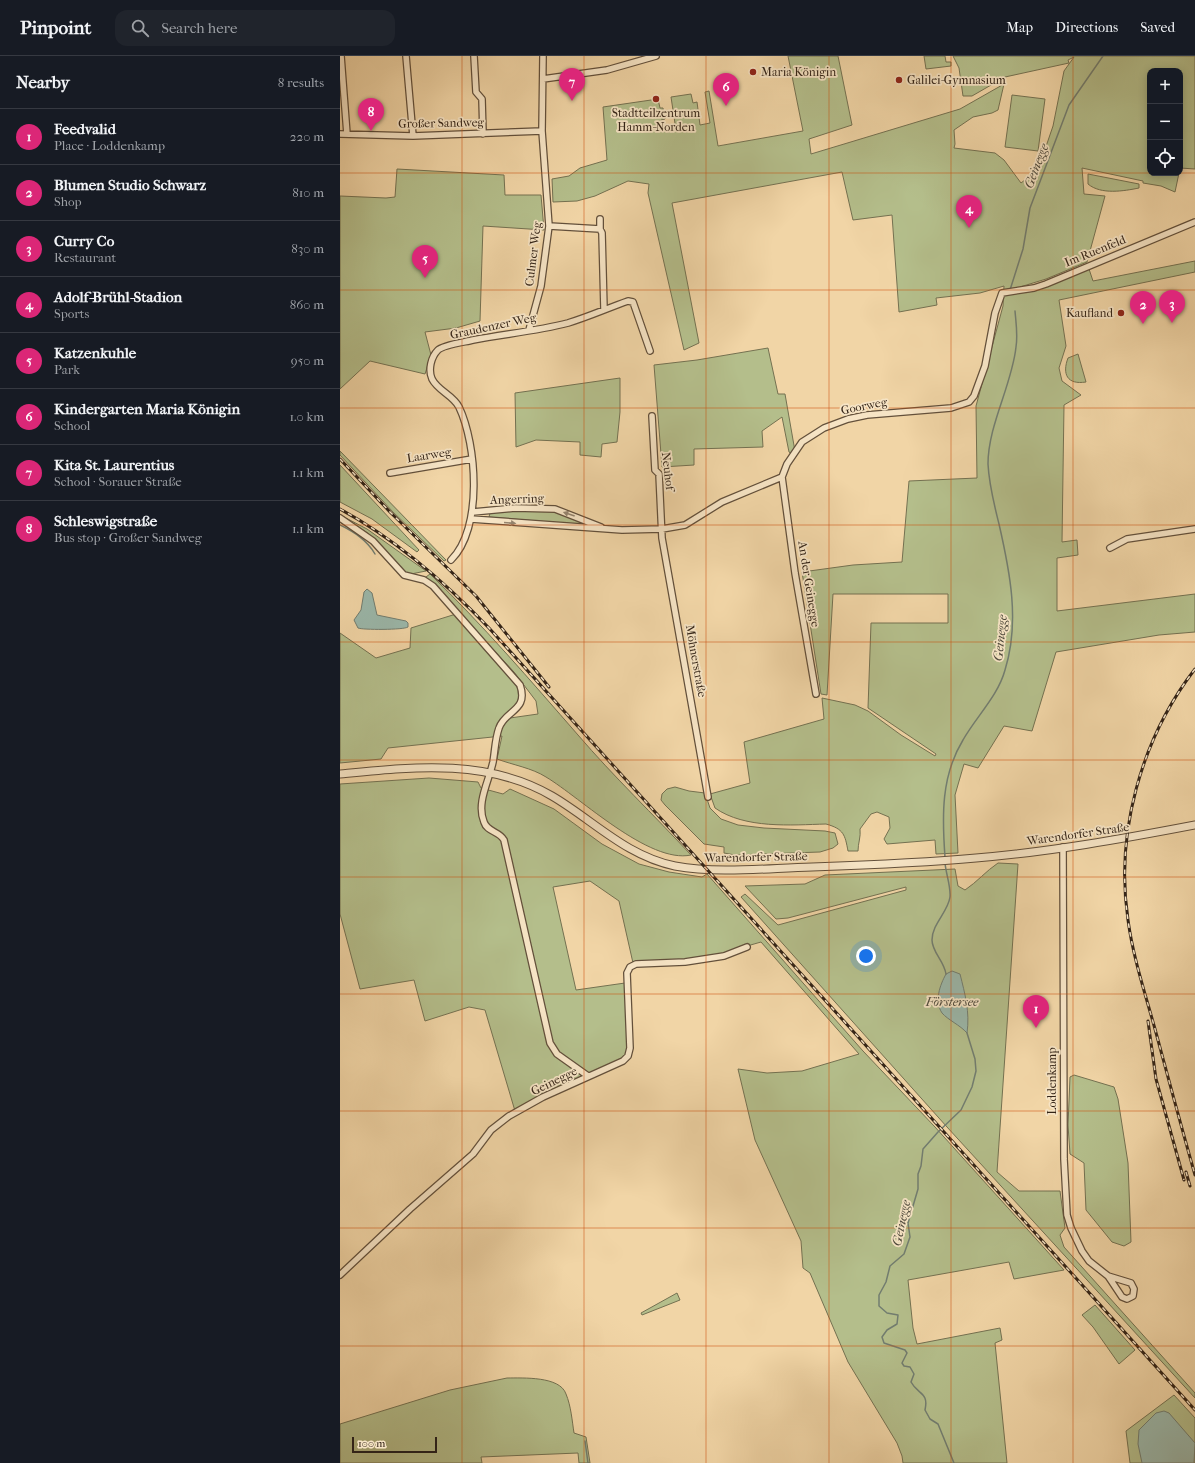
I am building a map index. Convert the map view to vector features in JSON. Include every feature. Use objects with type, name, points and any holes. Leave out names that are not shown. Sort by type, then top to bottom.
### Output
[{"type":"street","points":[[341,56],[347,134]]},
{"type":"street","points":[[406,56],[413,136]]},
{"type":"street","points":[[474,56],[476,92],[482,99],[483,134]]},
{"type":"street","name":"Culmer Weg","points":[[529,330],[541,286],[549,226],[542,131],[543,56]]},
{"type":"street","points":[[543,79],[602,71],[656,56]]},
{"type":"street","name":"Großer Sandweg","points":[[340,134],[413,136],[542,131]]},
{"type":"street","points":[[600,219],[600,229],[602,233],[604,310]]},
{"type":"street","name":"Im Ruenfeld","points":[[1002,294],[1046,284],[1195,222]]},
{"type":"street","points":[[549,226],[600,229]]},
{"type":"street","name":"Goorweg","points":[[782,478],[787,464],[802,442],[824,428],[848,419],[866,415],[951,408],[969,402],[974,396],[985,366],[995,313],[1002,294]]},
{"type":"street","name":"Graudenzer Weg","points":[[451,560],[461,547],[473,512],[472,459],[467,428],[458,405],[436,386],[432,378],[431,363],[433,357],[440,349],[466,342],[568,323],[628,301],[633,302],[650,351]]},
{"type":"street","name":"Neuhof","points":[[652,416],[655,470],[659,474],[662,529]]},
{"type":"street","name":"Laarweg","points":[[390,473],[472,459]]},
{"type":"street","points":[[662,529],[685,525],[722,502],[782,478]]},
{"type":"street","name":"An der Geinegge","points":[[782,478],[795,573],[816,694]]},
{"type":"street","name":"Angerring","points":[[473,512],[515,508],[555,509],[606,529]]},
{"type":"street","points":[[340,518],[366,535],[399,571],[409,577],[424,580],[438,591],[520,685],[522,696],[521,702],[517,710],[499,728],[483,800],[484,822],[487,827],[502,836],[504,840],[550,1043],[557,1054],[588,1076]]},
{"type":"street","name":"Angerring","points":[[471,519],[606,529],[662,529]]},
{"type":"street","name":"Möhnerstraße","points":[[662,529],[708,797]]},
{"type":"street","points":[[1110,548],[1127,539],[1195,529]]},
{"type":"street","name":"Warendorfer Straße","points":[[340,774],[435,767],[458,768],[490,773],[540,790],[567,806],[622,845],[654,860],[674,866],[710,869],[925,862],[966,859],[1110,841],[1195,825]]},
{"type":"street","name":"Loddenkamp","points":[[1063,847],[1064,1151],[1067,1215],[1071,1228],[1082,1251],[1090,1261],[1108,1276],[1122,1297],[1127,1299],[1133,1296],[1134,1289],[1131,1283],[1108,1276]]},
{"type":"street","name":"Geinegge","points":[[340,1275],[410,1209],[473,1154],[491,1130],[509,1116],[543,1097],[623,1061],[628,1056],[630,1048],[627,973],[630,967],[636,964],[685,962],[724,956],[747,947]]},
{"type":"street","points":[[578,1070],[578,1082]]},
{"type":"green space","points":[[788,56],[838,56],[852,125],[809,139],[811,154],[960,109],[1004,84],[998,110],[992,113],[973,117],[954,130],[954,148],[995,153],[1004,160],[1021,183],[1030,176],[1040,164],[1053,126],[1064,71],[1074,57],[1068,60],[1069,63],[1005,77],[972,96],[963,96],[959,68],[953,56],[1195,56],[1195,169],[1183,168],[1183,68],[1147,68],[1147,176],[1178,176],[1175,192],[1161,186],[1143,183],[1143,181],[1082,168],[1084,194],[1105,196],[1087,262],[1046,279],[1020,287],[1019,292],[1089,269],[1093,281],[1195,261],[1195,272],[1059,300],[1066,346],[1059,368],[1062,381],[1081,395],[1064,405],[1062,542],[1077,540],[1078,555],[1057,558],[1057,611],[1195,594],[1195,632],[1159,635],[1056,652],[1032,731],[1004,726],[978,768],[964,764],[955,795],[958,853],[936,854],[935,840],[887,844],[884,839],[890,828],[889,817],[877,812],[871,814],[860,829],[858,851],[848,851],[843,833],[837,828],[826,824],[783,825],[754,823],[740,820],[715,808],[710,794],[750,783],[744,742],[824,719],[822,698],[855,705],[868,711],[901,735],[935,756],[936,754],[868,708],[871,623],[948,623],[948,594],[833,594],[827,695],[821,694],[802,572],[853,565],[902,562],[909,481],[977,478],[976,406],[1003,306],[1004,286],[980,293],[936,298],[937,305],[899,312],[892,215],[853,220],[842,172],[672,203],[699,343],[684,350],[648,193],[649,184],[628,181],[595,196],[577,201],[553,202],[552,179],[569,176],[580,168],[607,160],[603,107],[658,99],[660,108],[663,108],[665,119],[661,120],[662,128],[666,127],[667,132],[676,130],[671,97],[691,94],[693,103],[697,102],[700,125],[710,123],[705,92],[709,91],[718,146],[803,131]]},
{"type":"green space","points":[[924,56],[945,56],[946,62],[951,62],[951,66],[926,69]]},
{"type":"green space","points":[[1012,95],[1045,99],[1038,151],[1005,147]]},
{"type":"green space","points":[[397,169],[504,175],[505,195],[541,195],[544,230],[483,226],[480,321],[456,328],[425,332],[431,355],[425,374],[370,361],[340,389],[340,196],[395,197]]},
{"type":"green space","points":[[1088,174],[1139,184],[1139,188],[1113,191],[1099,190],[1088,184]]},
{"type":"green space","points":[[768,348],[778,394],[785,394],[796,457],[789,452],[782,417],[762,431],[763,447],[694,449],[694,465],[662,467],[654,365],[697,360]]},
{"type":"green space","points":[[1078,354],[1086,382],[1074,382],[1070,380],[1066,373],[1068,358]]},
{"type":"green space","points":[[620,378],[620,412],[617,442],[602,444],[601,457],[580,455],[580,442],[536,440],[516,447],[515,393]]},
{"type":"green space","points":[[340,451],[446,560],[444,561],[393,512],[340,455]]},
{"type":"green space","points":[[340,465],[419,550],[417,552],[372,519],[340,502]]},
{"type":"green space","points":[[511,509],[540,510],[561,513],[571,516],[586,525],[489,517],[490,513]]},
{"type":"green space","points":[[344,517],[367,529],[426,571],[411,574],[403,572],[369,534]]},
{"type":"green space","points":[[430,574],[450,593],[524,673],[592,751],[691,855],[674,855],[656,850],[636,840],[616,827],[541,774],[497,759],[502,736],[388,748],[381,759],[340,763],[340,633],[376,658],[410,648],[411,628],[456,614],[514,680],[518,690],[519,701],[503,719],[538,714],[536,701],[514,672],[426,577]]},
{"type":"green space","points":[[429,778],[478,782],[481,788],[503,794],[510,789],[554,809],[602,844],[639,864],[669,872],[702,877],[707,874],[863,1051],[935,1127],[1064,1270],[1014,1279],[1009,1262],[908,1280],[913,1328],[917,1344],[1000,1328],[1002,1340],[995,1343],[1007,1463],[903,1463],[897,1443],[848,1362],[810,1273],[803,1268],[801,1241],[755,1140],[738,1069],[767,1073],[802,1071],[859,1054],[761,942],[728,954],[712,957],[690,960],[633,963],[619,901],[590,881],[553,887],[576,990],[625,983],[628,1049],[624,1058],[515,1111],[485,1010],[469,1007],[425,1021],[414,980],[360,989],[340,914],[340,784]]},
{"type":"green space","points":[[675,787],[705,793],[710,808],[721,819],[738,825],[764,828],[825,831],[835,833],[838,844],[833,848],[820,852],[735,855],[724,853],[724,847],[704,844],[661,800],[662,794],[667,789]]},
{"type":"green space","points":[[998,863],[1018,864],[997,1172],[1019,1191],[1060,1191],[1065,1228],[1060,1235],[1064,1247],[1195,1393],[1195,1398],[947,1127],[741,897],[745,894],[778,925],[906,890],[906,887],[788,918],[776,919],[745,886],[805,884],[825,875],[955,869],[958,886],[965,890]]},
{"type":"green space","points":[[1074,1075],[1114,1087],[1118,1099],[1128,1163],[1131,1242],[1124,1246],[1112,1242],[1086,1210],[1084,1163],[1070,1154],[1068,1125],[1070,1077]]},
{"type":"green space","points":[[677,1293],[680,1300],[642,1315],[641,1313]]},
{"type":"green space","points":[[1095,1305],[1135,1350],[1119,1364],[1093,1327],[1082,1315]]},
{"type":"green space","points":[[507,1378],[540,1379],[549,1381],[562,1388],[569,1403],[574,1433],[586,1437],[590,1463],[579,1463],[578,1453],[481,1457],[482,1463],[340,1463],[340,1424],[450,1390]]},
{"type":"green space","points":[[1174,1395],[1195,1418],[1195,1463],[1130,1463],[1126,1431]]},
{"type":"water","points":[[367,589],[372,593],[377,615],[406,621],[408,623],[408,627],[399,629],[358,628],[354,620],[361,610],[364,592]]},
{"type":"water","name":"Förstersee","points":[[952,971],[960,974],[964,989],[967,1010],[967,1033],[942,1013],[938,1003],[942,983],[946,974]]},
{"type":"water","points":[[1164,1411],[1169,1413],[1195,1443],[1194,1463],[1142,1463],[1138,1444],[1139,1430],[1156,1413]]},
{"type":"waterway","name":"Geinegge","points":[[1010,290],[1023,249],[1030,208],[1069,105],[1103,56]]},
{"type":"waterway","name":"Geinegge","points":[[945,857],[943,826],[945,797],[950,768],[968,731],[992,698],[1002,680],[1010,652],[1013,615],[1010,579],[989,479],[988,464],[992,435],[1014,361],[1017,338],[1015,311]]},
{"type":"waterway","points":[[340,525],[360,537],[375,554]]},
{"type":"waterway","name":"Geinegge","points":[[945,863],[950,897],[949,902],[937,923],[932,940],[934,949],[945,969],[946,974]]},
{"type":"waterway","name":"Geinegge","points":[[954,1463],[938,1424],[930,1419],[925,1410],[926,1404],[924,1397],[911,1382],[914,1374],[910,1367],[904,1366],[902,1363],[907,1353],[905,1350],[884,1343],[882,1337],[887,1330],[897,1324],[898,1315],[887,1313],[879,1306],[879,1295],[886,1282],[890,1266],[904,1254],[910,1237],[908,1223],[918,1189],[918,1174],[921,1166],[923,1149],[961,1110],[972,1087],[976,1071],[975,1059],[967,1033]]},
{"type":"waterway","points":[[585,1441],[588,1463]]},
{"type":"railway","points":[[340,459],[390,512],[476,596],[549,687]]},
{"type":"railway","points":[[340,509],[361,521],[401,548],[438,578],[489,628],[1195,1410]]},
{"type":"railway","points":[[1195,669],[1176,696],[1160,726],[1147,756],[1136,788],[1129,821],[1125,854],[1125,887],[1130,934],[1136,961],[1195,1175]]},
{"type":"railway","points":[[1148,1021],[1156,1079],[1184,1180]]},
{"type":"railway","points":[[1186,1172],[1190,1186]]},
{"type":"place","name":"Maria Königin","points":[[753,72]]},
{"type":"place","name":"Galilei-Gymnasium","points":[[899,80]]},
{"type":"place","name":"Stadtteilzentrum Hamm-Norden","points":[[656,99]]},
{"type":"place","name":"Kita St. Laurentius","points":[[572,101]]},
{"type":"place","name":"Kindergarten Maria Königin","points":[[726,106]]},
{"type":"place","name":"Schleswigstraße","points":[[371,131]]},
{"type":"place","name":"Adolf-Brühl-Stadion","points":[[969,228]]},
{"type":"place","name":"Katzenkuhle","points":[[425,278]]},
{"type":"place","name":"Kaufland","points":[[1121,313]]},
{"type":"place","name":"Curry Co","points":[[1172,323]]},
{"type":"place","name":"Blumen Studio Schwarz","points":[[1143,324]]},
{"type":"place","name":"Feedvalid","points":[[1036,1028]]}]
